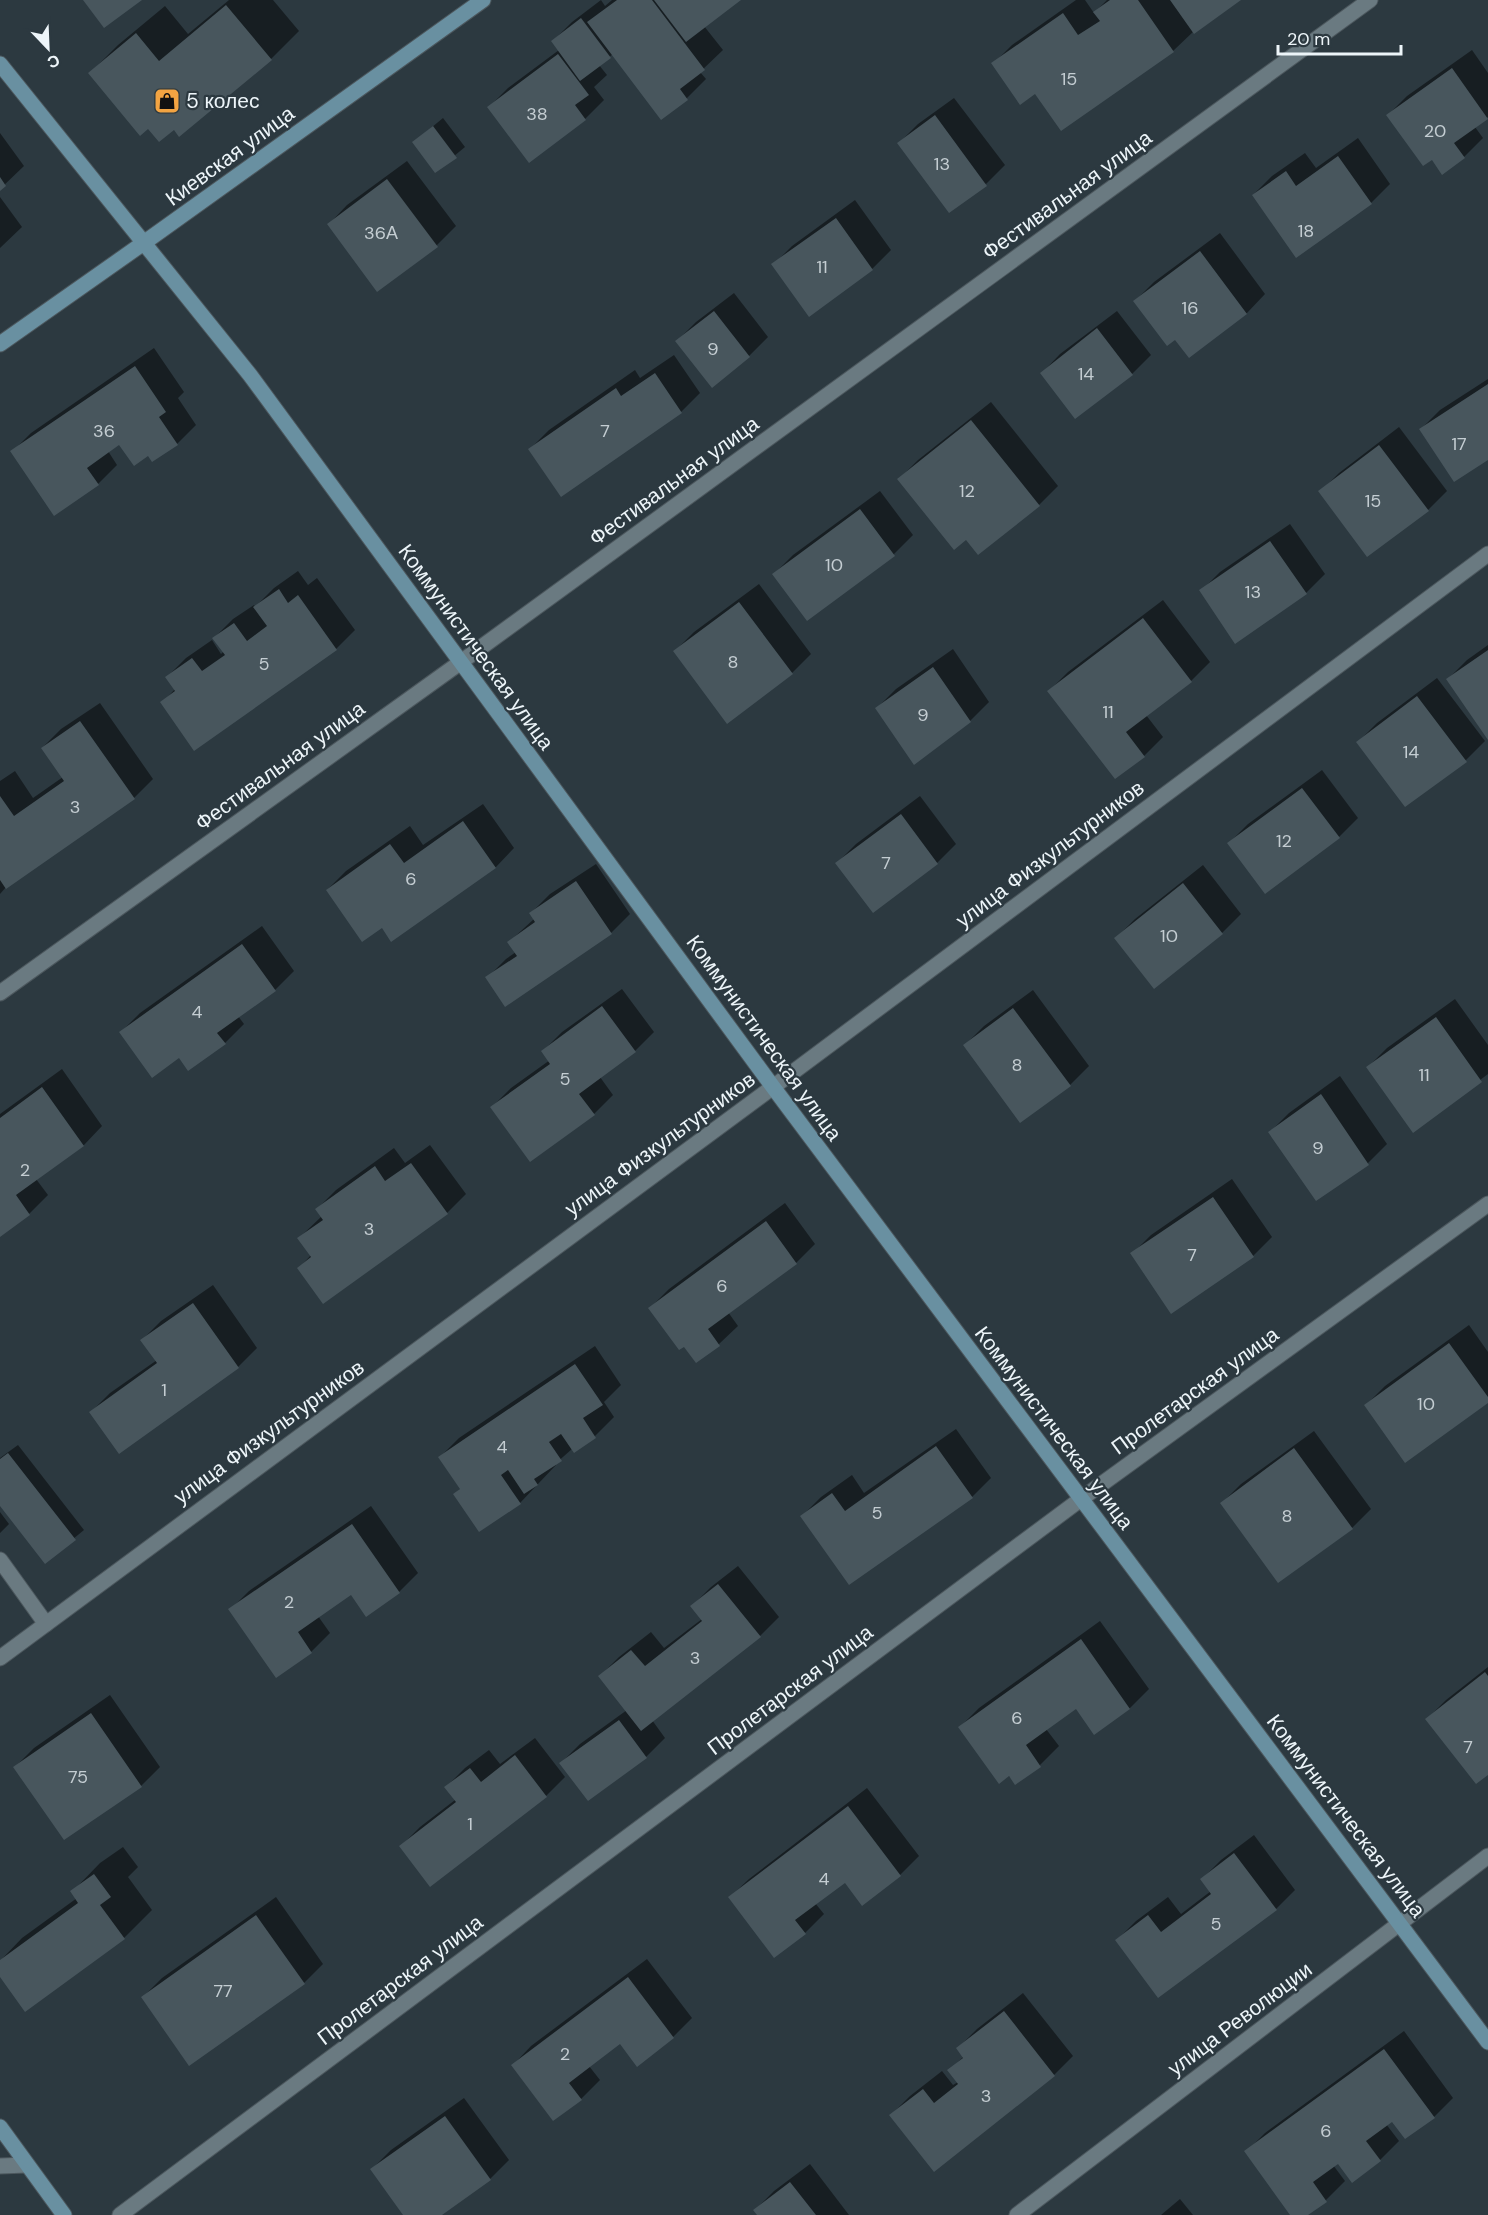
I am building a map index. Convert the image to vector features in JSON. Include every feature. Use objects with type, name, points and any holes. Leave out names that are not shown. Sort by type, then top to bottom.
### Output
[{"type":"street","name":"Киевская улица","points":[[0,344],[483,0]]},
{"type":"street","name":"Фестивальная улица","points":[[0,993],[461,662],[1370,0]]},
{"type":"street","name":"Коммунистическая улица","points":[[0,64],[250,375],[773,1087],[1488,2042]]},
{"type":"street","name":"улица Физкультурников","points":[[0,1658],[773,1087],[1488,554]]},
{"type":"street","name":"Пролетарская улица","points":[[120,2215],[1081,1499],[1488,1204]]},
{"type":"street","points":[[0,1560],[46,1623]]},
{"type":"street","name":"улица Революции","points":[[1017,2215],[1488,1856]]},
{"type":"street","points":[[0,2127],[64,2215]]},
{"type":"street","points":[[0,2166],[27,2165]]},
{"type":"building","points":[[83,0],[142,0],[104,28]]},
{"type":"building","points":[[617,0],[652,0],[705,70],[680,89],[688,100],[661,120],[587,22]]},
{"type":"building","points":[[654,0],[741,0],[686,42]]},
{"type":"building","points":[[1110,0],[1138,0],[1174,52],[1061,131],[1035,94],[1020,105],[991,63],[1063,13],[1078,35],[1100,21],[1093,12]]},
{"type":"building","points":[[1170,0],[1241,0],[1194,34]]},
{"type":"building","name":"5 колес","points":[[226,5],[272,60],[179,137],[174,130],[159,142],[148,129],[140,136],[88,73],[136,33],[159,61]]},
{"type":"building","points":[[581,18],[611,58],[580,81],[551,41]]},
{"type":"building","points":[[558,54],[589,95],[575,105],[586,120],[529,163],[487,107]]},
{"type":"building","points":[[1452,68],[1488,119],[1454,143],[1465,158],[1442,175],[1432,160],[1423,166],[1386,115]]},
{"type":"building","points":[[935,115],[987,186],[949,213],[897,143]]},
{"type":"building","points":[[433,126],[457,158],[435,173],[412,142]]},
{"type":"building","points":[[1338,156],[1372,204],[1296,258],[1252,195],[1286,171],[1296,186]]},
{"type":"building","points":[[0,177],[6,186],[0,191]]},
{"type":"building","points":[[387,179],[438,247],[377,292],[327,224]]},
{"type":"building","points":[[836,218],[873,270],[809,317],[771,264]]},
{"type":"building","points":[[1200,251],[1247,314],[1189,358],[1175,340],[1167,346],[1133,301]]},
{"type":"building","points":[[714,311],[750,357],[712,388],[675,341]]},
{"type":"building","points":[[1097,328],[1133,375],[1075,419],[1040,373]]},
{"type":"building","points":[[135,366],[166,412],[159,417],[178,445],[152,462],[148,456],[134,466],[119,445],[87,468],[99,485],[54,516],[10,451]]},
{"type":"building","points":[[655,373],[682,413],[561,497],[528,449],[616,388],[621,396]]},
{"type":"building","points":[[1488,384],[1488,460],[1454,482],[1419,429]]},
{"type":"building","points":[[971,420],[1040,506],[978,555],[966,540],[954,550],[897,479]]},
{"type":"building","points":[[1379,445],[1429,511],[1367,557],[1318,491]]},
{"type":"building","points":[[860,509],[895,556],[807,621],[772,574]]},
{"type":"building","points":[[1270,541],[1307,594],[1235,644],[1199,590]]},
{"type":"building","points":[[279,589],[288,603],[298,595],[337,650],[194,751],[160,702],[175,691],[165,677],[192,658],[202,671],[225,655],[212,638],[234,623],[247,641],[267,626],[253,607]]},
{"type":"building","points":[[739,602],[793,674],[727,724],[673,651]]},
{"type":"building","points":[[1143,618],[1192,682],[1126,732],[1145,757],[1115,779],[1047,691]]},
{"type":"building","points":[[1488,650],[1488,740],[1446,679]]},
{"type":"building","points":[[933,667],[971,722],[914,765],[875,708]]},
{"type":"building","points":[[1417,696],[1467,762],[1405,807],[1356,742]]},
{"type":"building","points":[[80,721],[135,799],[6,889],[0,880],[0,796],[14,816],[64,781],[41,748]]},
{"type":"building","points":[[1302,788],[1340,838],[1265,894],[1227,843]]},
{"type":"building","points":[[901,814],[938,864],[873,913],[835,863]]},
{"type":"building","points":[[463,821],[496,868],[391,942],[382,928],[362,942],[326,890],[390,844],[404,863]]},
{"type":"building","points":[[576,881],[612,934],[505,1007],[485,977],[517,956],[507,942],[535,922],[529,913]]},
{"type":"building","points":[[1183,883],[1223,934],[1154,989],[1114,938]]},
{"type":"building","points":[[242,944],[276,991],[217,1033],[226,1044],[188,1071],[179,1058],[152,1078],[119,1032]]},
{"type":"building","points":[[602,1006],[636,1052],[579,1094],[595,1115],[530,1162],[490,1107],[550,1064],[541,1051]]},
{"type":"building","points":[[1013,1008],[1071,1086],[1020,1123],[963,1045]]},
{"type":"building","points":[[1436,1017],[1482,1082],[1413,1133],[1366,1067]]},
{"type":"building","points":[[42,1087],[84,1146],[16,1195],[30,1215],[0,1237],[0,1118]]},
{"type":"building","points":[[1321,1094],[1369,1165],[1316,1201],[1268,1132]]},
{"type":"building","points":[[411,1163],[448,1214],[323,1304],[297,1268],[311,1257],[297,1238],[323,1220],[315,1209],[375,1166],[385,1181]]},
{"type":"building","points":[[1213,1197],[1254,1257],[1171,1314],[1130,1253]]},
{"type":"building","points":[[766,1221],[797,1264],[708,1329],[720,1346],[696,1363],[684,1347],[679,1350],[648,1308]]},
{"type":"building","points":[[193,1303],[239,1368],[119,1454],[89,1412],[157,1363],[140,1340]]},
{"type":"building","points":[[1449,1343],[1488,1397],[1488,1403],[1405,1463],[1364,1405]]},
{"type":"building","points":[[575,1364],[603,1405],[583,1418],[596,1438],[574,1453],[561,1434],[549,1442],[562,1461],[534,1479],[538,1485],[524,1494],[508,1470],[501,1475],[521,1504],[479,1532],[453,1494],[460,1489],[438,1457]]},
{"type":"building","points":[[936,1446],[973,1498],[849,1585],[800,1516],[832,1493],[845,1511]]},
{"type":"building","points":[[1294,1448],[1353,1529],[1278,1583],[1220,1503]]},
{"type":"building","points":[[8,1453],[76,1540],[45,1564],[0,1506],[0,1459]]},
{"type":"building","points":[[352,1524],[400,1593],[366,1617],[351,1595],[298,1632],[312,1653],[276,1678],[228,1609]]},
{"type":"building","points":[[718,1584],[761,1637],[641,1731],[598,1676],[631,1650],[645,1666],[702,1621],[690,1606]]},
{"type":"building","points":[[1081,1639],[1130,1709],[1094,1735],[1076,1709],[1026,1745],[1041,1767],[1015,1785],[1009,1776],[999,1784],[958,1727]]},
{"type":"building","points":[[1485,1672],[1488,1676],[1488,1775],[1476,1784],[1425,1719]]},
{"type":"building","points":[[91,1713],[142,1787],[64,1840],[13,1767]]},
{"type":"building","points":[[619,1720],[647,1758],[588,1801],[559,1763]]},
{"type":"building","points":[[515,1755],[547,1797],[430,1887],[399,1846],[456,1802],[444,1787],[470,1768],[481,1782]]},
{"type":"building","points":[[848,1806],[901,1876],[862,1906],[845,1883],[795,1920],[806,1934],[774,1958],[728,1897]]},
{"type":"building","points":[[1234,1853],[1277,1910],[1158,1998],[1115,1940],[1148,1915],[1161,1932],[1211,1894],[1200,1879]]},
{"type":"building","points":[[94,1874],[111,1897],[100,1905],[125,1939],[25,2012],[0,1977],[0,1960],[78,1903],[70,1891]]},
{"type":"building","points":[[256,1915],[305,1984],[189,2066],[141,1997]]},
{"type":"building","points":[[628,1977],[674,2038],[637,2067],[620,2044],[569,2083],[582,2100],[553,2121],[511,2065]]},
{"type":"building","points":[[1004,2011],[1055,2076],[934,2172],[889,2115],[923,2089],[934,2103],[958,2084],[947,2070],[963,2058],[956,2048]]},
{"type":"building","points":[[1384,2049],[1435,2118],[1405,2139],[1392,2122],[1366,2141],[1381,2161],[1352,2183],[1338,2164],[1313,2182],[1327,2202],[1308,2215],[1290,2215],[1244,2151]]},
{"type":"building","points":[[445,2116],[491,2180],[442,2215],[403,2215],[370,2169]]},
{"type":"building","points":[[790,2182],[816,2215],[757,2215],[753,2210]]},
{"type":"place","name":"5 колес","points":[[167,101]]}]
